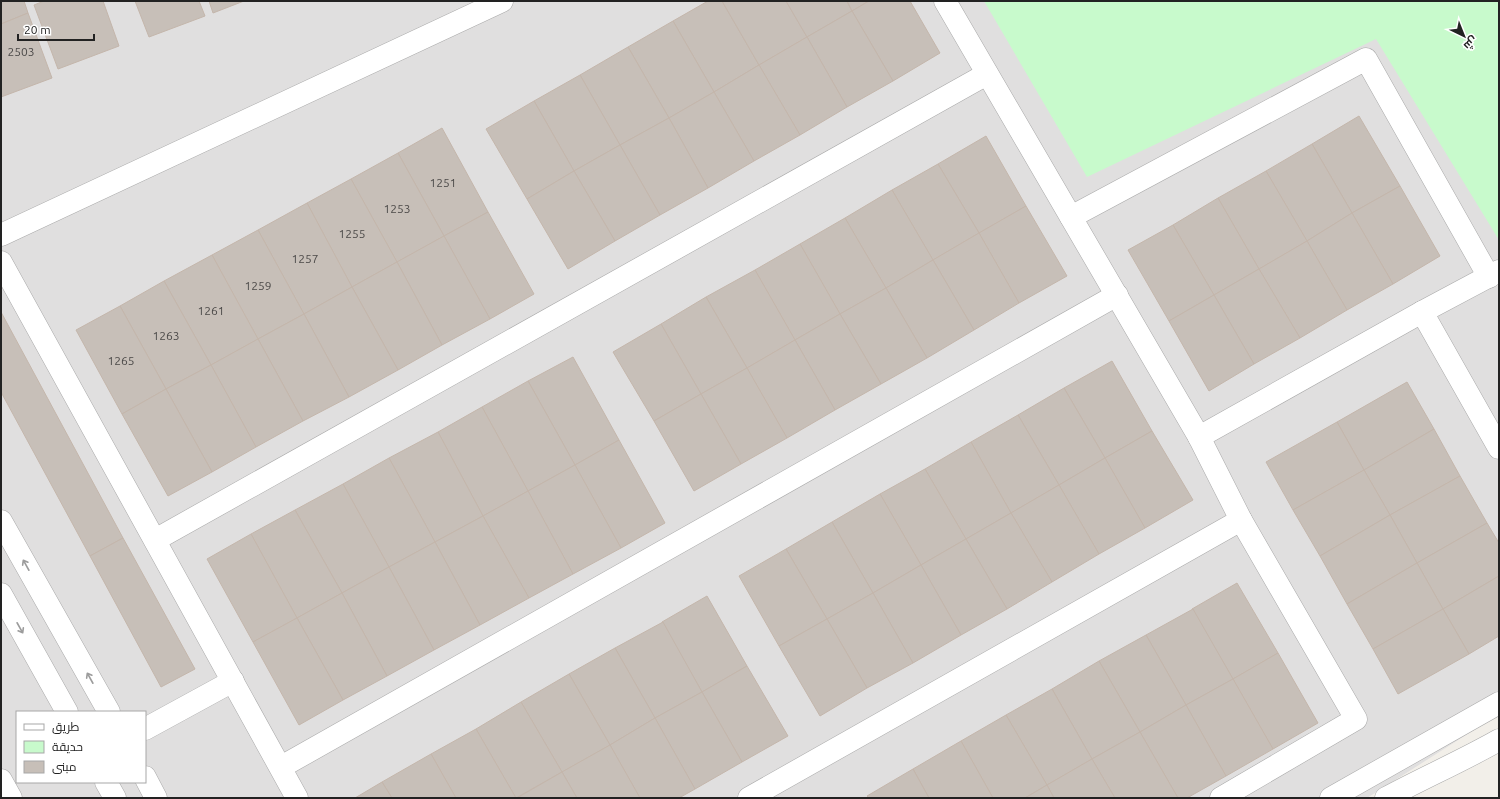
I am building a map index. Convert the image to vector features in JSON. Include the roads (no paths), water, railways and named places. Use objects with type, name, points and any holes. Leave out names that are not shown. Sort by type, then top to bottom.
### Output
[{"type":"street","points":[[1,235],[502,1]]},
{"type":"street","points":[[945,1],[1199,437],[1241,520],[1356,719],[1221,798]]},
{"type":"street","points":[[1071,217],[1366,59],[1494,274],[1422,312],[1199,437]]},
{"type":"street","points":[[155,540],[987,74]]},
{"type":"street","points":[[1,262],[298,798]]},
{"type":"street","points":[[281,768],[1117,295]]},
{"type":"street","points":[[1422,312],[1499,448]]},
{"type":"street","points":[[749,798],[1241,520]]},
{"type":"street","points":[[1,521],[108,711]]},
{"type":"street","points":[[1,594],[66,711]]},
{"type":"street","points":[[146,728],[233,681]]},
{"type":"street","points":[[1331,798],[1499,703]]},
{"type":"street","points":[[1386,798],[1467,758],[1499,740]]},
{"type":"street","points":[[146,779],[156,798]]},
{"type":"street","points":[[1,780],[11,798]]},
{"type":"street","points":[[107,783],[115,798]]}]
